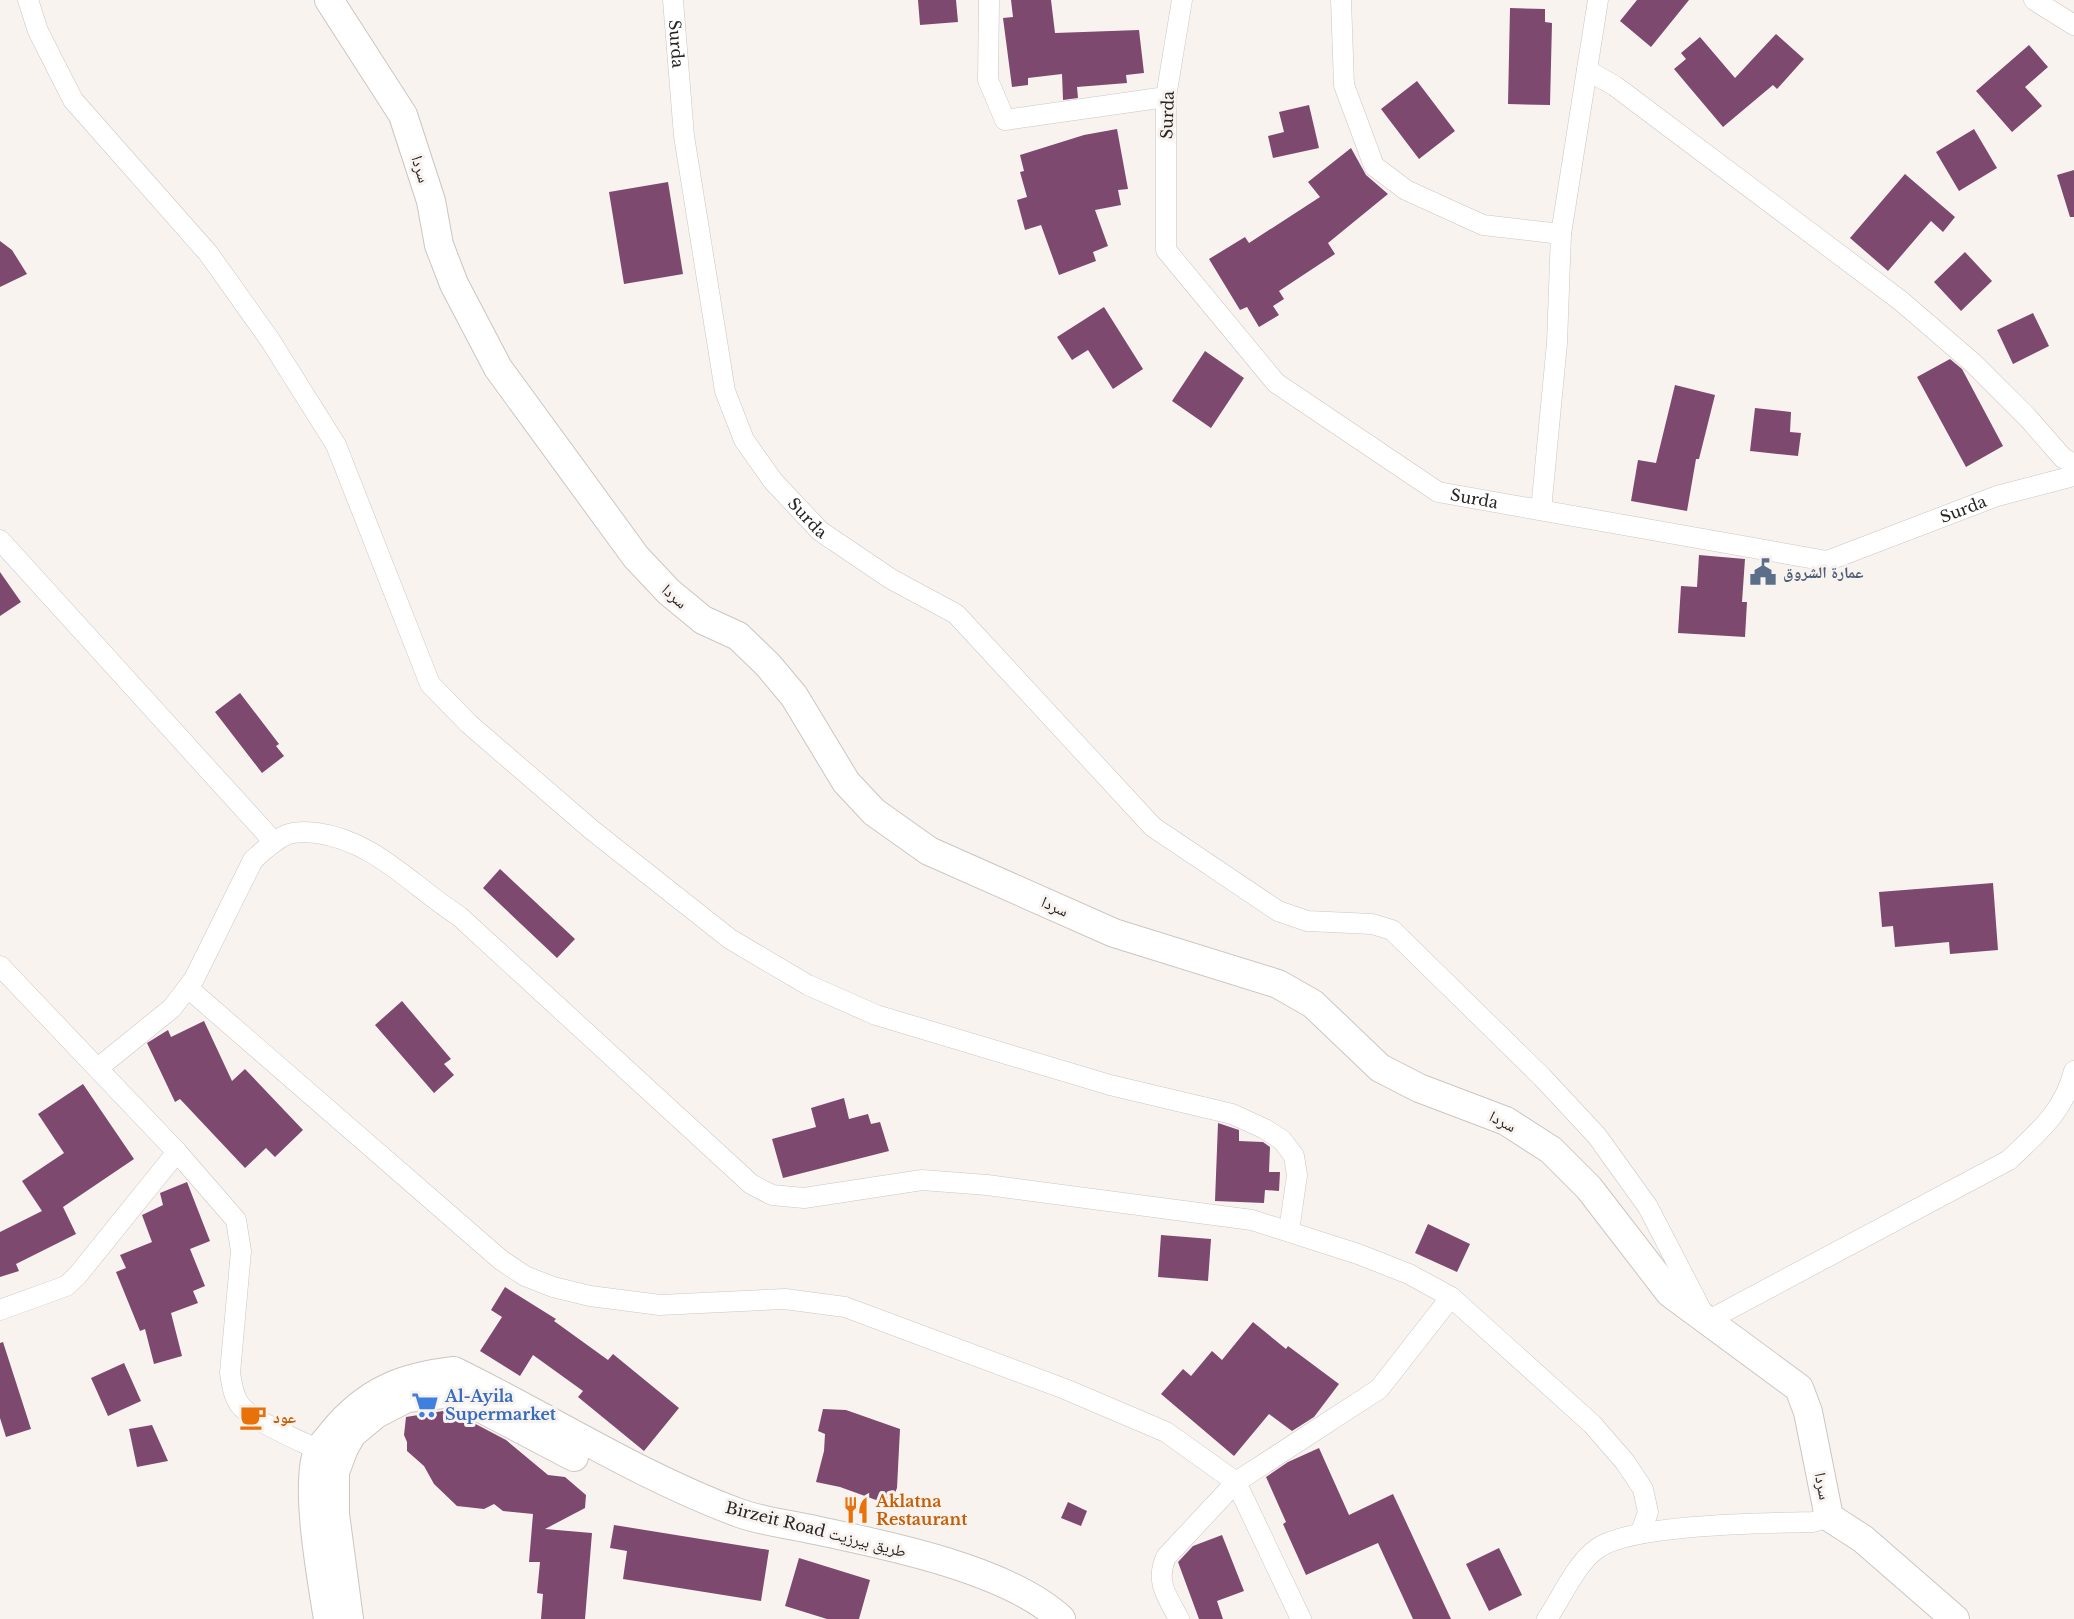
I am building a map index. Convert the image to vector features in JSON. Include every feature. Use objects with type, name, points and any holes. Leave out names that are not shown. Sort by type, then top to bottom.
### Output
[{"type":"street","points":[[28,0],[38,31],[73,100],[208,253],[270,340],[336,445],[430,684],[469,724],[592,830],[730,939],[808,985],[876,1016],[1110,1085],[1232,1114],[1266,1129],[1282,1140],[1294,1156],[1297,1175],[1289,1231]]},
{"type":"street","name":"سردا","points":[[329,0],[403,115],[431,201],[440,245],[454,284],[498,368],[636,557],[669,592],[703,620],[738,636],[768,665],[794,696],[846,782],[874,812],[930,851],[1114,933],[1278,984],[1313,1004],[1380,1068],[1419,1089],[1506,1121],[1551,1150],[1589,1188],[1670,1293],[1798,1388],[1808,1412],[1829,1517],[1863,1539],[1955,1619]]},
{"type":"street","name":"Surda","points":[[673,0],[684,136],[725,391],[744,440],[773,481],[820,531],[891,579],[956,614],[1153,827],[1278,911],[1307,921],[1372,924],[1392,930],[1542,1077],[1597,1136],[1648,1207],[1707,1321]]},
{"type":"street","points":[[989,0],[988,80],[1005,120],[1166,97]]},
{"type":"street","name":"Surda","points":[[1182,0],[1166,97],[1166,250],[1276,383],[1438,492],[1827,561],[1997,496],[2074,476]]},
{"type":"street","points":[[1341,0],[1344,85],[1374,166],[1406,190],[1483,225],[1561,234]]},
{"type":"street","points":[[1540,510],[1557,342],[1561,234],[1591,31],[1598,0]]},
{"type":"street","points":[[2034,0],[2074,25]]},
{"type":"street","points":[[1587,70],[1615,86],[1901,301],[1973,363],[2029,419],[2063,458],[2074,464]]},
{"type":"street","points":[[0,540],[274,842]]},
{"type":"street","points":[[98,1068],[172,1008],[188,988],[253,860],[287,834],[304,832],[330,835],[358,844],[385,860],[428,897],[459,916],[751,1184],[772,1195],[804,1198],[922,1180],[987,1185],[1252,1220],[1409,1274],[1451,1297],[1519,1361],[1557,1391],[1592,1424],[1625,1462],[1644,1490],[1648,1512],[1641,1532]]},
{"type":"street","points":[[0,966],[177,1152],[236,1220],[241,1251],[230,1373],[233,1391],[240,1406],[251,1414],[329,1455]]},
{"type":"street","points":[[188,988],[501,1260],[525,1276],[553,1287],[590,1296],[660,1305],[785,1299],[845,1307],[1065,1389],[1166,1432],[1236,1482],[1301,1619]]},
{"type":"street","points":[[0,991],[22,989]]},
{"type":"street","points":[[1707,1321],[2009,1160],[2050,1120],[2068,1095],[2074,1071]]},
{"type":"street","points":[[0,1310],[66,1286],[77,1276],[177,1152]]},
{"type":"street","points":[[1179,1619],[1162,1586],[1160,1570],[1166,1557],[1236,1482],[1379,1389],[1451,1297]]},
{"type":"street","points":[[328,1619],[314,1501],[315,1465],[376,1414],[407,1398],[452,1393],[648,1495],[699,1517],[733,1527],[887,1554],[998,1599],[1033,1619]]},
{"type":"street","points":[[329,1455],[349,1619]]},
{"type":"street","points":[[1547,1619],[1584,1563],[1597,1549],[1610,1542],[1641,1532],[1813,1522],[1829,1517]]},
{"type":"street","name":"Birzeit Road طريق بيرزيت","points":[[887,1554],[1005,1583],[1033,1598],[1061,1619]]},
{"type":"building","points":[[918,0],[956,0],[958,22],[920,25]]},
{"type":"building","points":[[1011,0],[1051,0],[1055,33],[1139,30],[1144,73],[1126,75],[1127,83],[1077,87],[1078,98],[1063,100],[1062,74],[1028,78],[1028,85],[1012,87],[1003,18],[1013,17]]},
{"type":"building","points":[[1637,0],[1689,0],[1651,47],[1620,21]]},
{"type":"building","points":[[1510,8],[1545,9],[1545,22],[1552,23],[1550,105],[1508,104]]},
{"type":"building","points":[[1776,34],[1804,59],[1777,89],[1773,85],[1723,127],[1674,69],[1686,59],[1681,53],[1700,37],[1735,78]]},
{"type":"building","points":[[2029,45],[2048,67],[2025,87],[2042,106],[2012,132],[1976,91]]},
{"type":"building","points":[[1417,81],[1455,131],[1419,159],[1381,109]]},
{"type":"building","points":[[1309,105],[1319,148],[1273,158],[1268,136],[1284,132],[1279,112]]},
{"type":"building","points":[[1117,129],[1128,189],[1118,190],[1121,205],[1095,210],[1108,246],[1093,252],[1096,261],[1059,275],[1041,225],[1025,230],[1017,200],[1027,197],[1020,172],[1024,171],[1020,155],[1084,135]]},
{"type":"building","points":[[1974,129],[1997,168],[1959,191],[1936,152]]},
{"type":"building","points":[[1351,148],[1366,175],[1388,194],[1328,243],[1335,254],[1279,291],[1284,299],[1273,306],[1279,315],[1259,327],[1247,307],[1240,310],[1209,259],[1245,237],[1249,243],[1320,197],[1308,182]]},
{"type":"building","points":[[2074,170],[2074,217],[2070,217],[2057,175]]},
{"type":"building","points":[[1905,174],[1955,217],[1943,232],[1931,221],[1888,271],[1850,238]]},
{"type":"building","points":[[668,182],[683,274],[624,284],[609,192]]},
{"type":"building","points":[[0,241],[12,250],[27,274],[0,287]]},
{"type":"building","points":[[1965,252],[1992,281],[1961,311],[1934,282]]},
{"type":"building","points":[[1104,307],[1143,369],[1113,389],[1088,350],[1072,360],[1057,337]]},
{"type":"building","points":[[2033,313],[2049,346],[2013,364],[1997,330]]},
{"type":"building","points":[[1205,351],[1244,378],[1211,428],[1172,401]]},
{"type":"building","points":[[1950,359],[1962,369],[2003,446],[1966,467],[1917,377]]},
{"type":"building","points":[[1675,385],[1715,395],[1699,459],[1696,459],[1687,511],[1631,501],[1638,460],[1656,463]]},
{"type":"building","points":[[1755,408],[1791,412],[1790,432],[1801,433],[1798,456],[1750,451]]},
{"type":"building","points":[[1699,555],[1745,559],[1742,602],[1747,602],[1745,637],[1678,633],[1681,586],[1697,587]]},
{"type":"building","points":[[0,572],[21,602],[0,616]]},
{"type":"building","points":[[240,693],[279,744],[276,746],[284,756],[262,773],[215,712]]},
{"type":"building","points":[[500,869],[575,939],[557,958],[483,888]]},
{"type":"building","points":[[1993,883],[1998,950],[1950,954],[1949,942],[1895,947],[1893,926],[1882,927],[1879,892]]},
{"type":"building","points":[[402,1001],[451,1059],[444,1064],[454,1075],[434,1093],[375,1025]]},
{"type":"building","points":[[204,1021],[232,1081],[245,1069],[303,1130],[275,1157],[266,1148],[245,1168],[180,1099],[175,1102],[147,1043],[168,1030],[171,1037]]},
{"type":"building","points":[[83,1084],[134,1159],[63,1207],[76,1234],[16,1264],[19,1271],[0,1277],[0,1232],[42,1211],[22,1181],[64,1153],[38,1114]]},
{"type":"building","points":[[844,1098],[849,1119],[868,1114],[871,1124],[880,1122],[889,1151],[783,1178],[772,1139],[816,1127],[811,1108]]},
{"type":"building","points":[[1218,1123],[1239,1130],[1239,1141],[1263,1142],[1270,1147],[1269,1172],[1280,1172],[1279,1191],[1265,1190],[1264,1203],[1215,1201]]},
{"type":"building","points":[[187,1182],[210,1241],[190,1249],[205,1286],[193,1291],[198,1303],[171,1313],[182,1356],[154,1364],[145,1329],[140,1331],[116,1272],[126,1268],[120,1255],[152,1242],[142,1215],[163,1205],[160,1193]]},
{"type":"building","points":[[1428,1224],[1470,1244],[1457,1272],[1415,1253]]},
{"type":"building","points":[[1161,1235],[1211,1239],[1208,1281],[1158,1277]]},
{"type":"building","points":[[505,1287],[556,1319],[554,1321],[608,1360],[613,1354],[679,1408],[644,1451],[578,1397],[583,1391],[533,1355],[520,1376],[480,1351],[502,1317],[491,1310]]},
{"type":"building","points":[[1253,1322],[1286,1349],[1288,1346],[1339,1384],[1314,1417],[1292,1431],[1269,1414],[1234,1456],[1161,1394],[1183,1369],[1191,1376],[1212,1351],[1222,1360]]},
{"type":"building","points":[[3,1342],[31,1429],[6,1437],[0,1418],[0,1343]]},
{"type":"building","points":[[124,1363],[141,1401],[108,1416],[91,1378]]},
{"type":"building","points":[[823,1409],[846,1410],[900,1429],[897,1488],[890,1505],[840,1487],[816,1482],[824,1451],[825,1434],[818,1431]]},
{"type":"building","points":[[449,1410],[506,1440],[548,1475],[565,1477],[586,1495],[585,1508],[545,1529],[592,1533],[585,1619],[541,1619],[543,1594],[537,1593],[540,1562],[529,1562],[533,1514],[503,1511],[494,1504],[484,1509],[457,1506],[434,1484],[424,1466],[407,1451],[404,1435],[406,1417]]},
{"type":"building","points":[[152,1425],[168,1461],[137,1467],[129,1429]]},
{"type":"building","points":[[1319,1448],[1349,1515],[1393,1494],[1451,1619],[1413,1619],[1378,1543],[1306,1575],[1283,1524],[1286,1522],[1266,1477],[1288,1462]]},
{"type":"building","points":[[1068,1502],[1087,1511],[1081,1526],[1061,1518]]},
{"type":"building","points":[[614,1525],[769,1550],[761,1601],[623,1579],[627,1551],[610,1548]]},
{"type":"building","points":[[1222,1535],[1244,1591],[1217,1601],[1223,1619],[1199,1619],[1178,1562],[1193,1546]]},
{"type":"building","points":[[1499,1548],[1522,1595],[1489,1611],[1466,1564]]},
{"type":"building","points":[[799,1558],[870,1580],[859,1619],[827,1619],[785,1606]]},
{"type":"place","name":"عمارة الشروق","points":[[1763,572]]},
{"type":"place","name":"Al-Ayila Supermarket","points":[[425,1405]]},
{"type":"place","name":"عود","points":[[253,1417]]},
{"type":"place","name":"Aklatna Restaurant","points":[[856,1510]]}]
